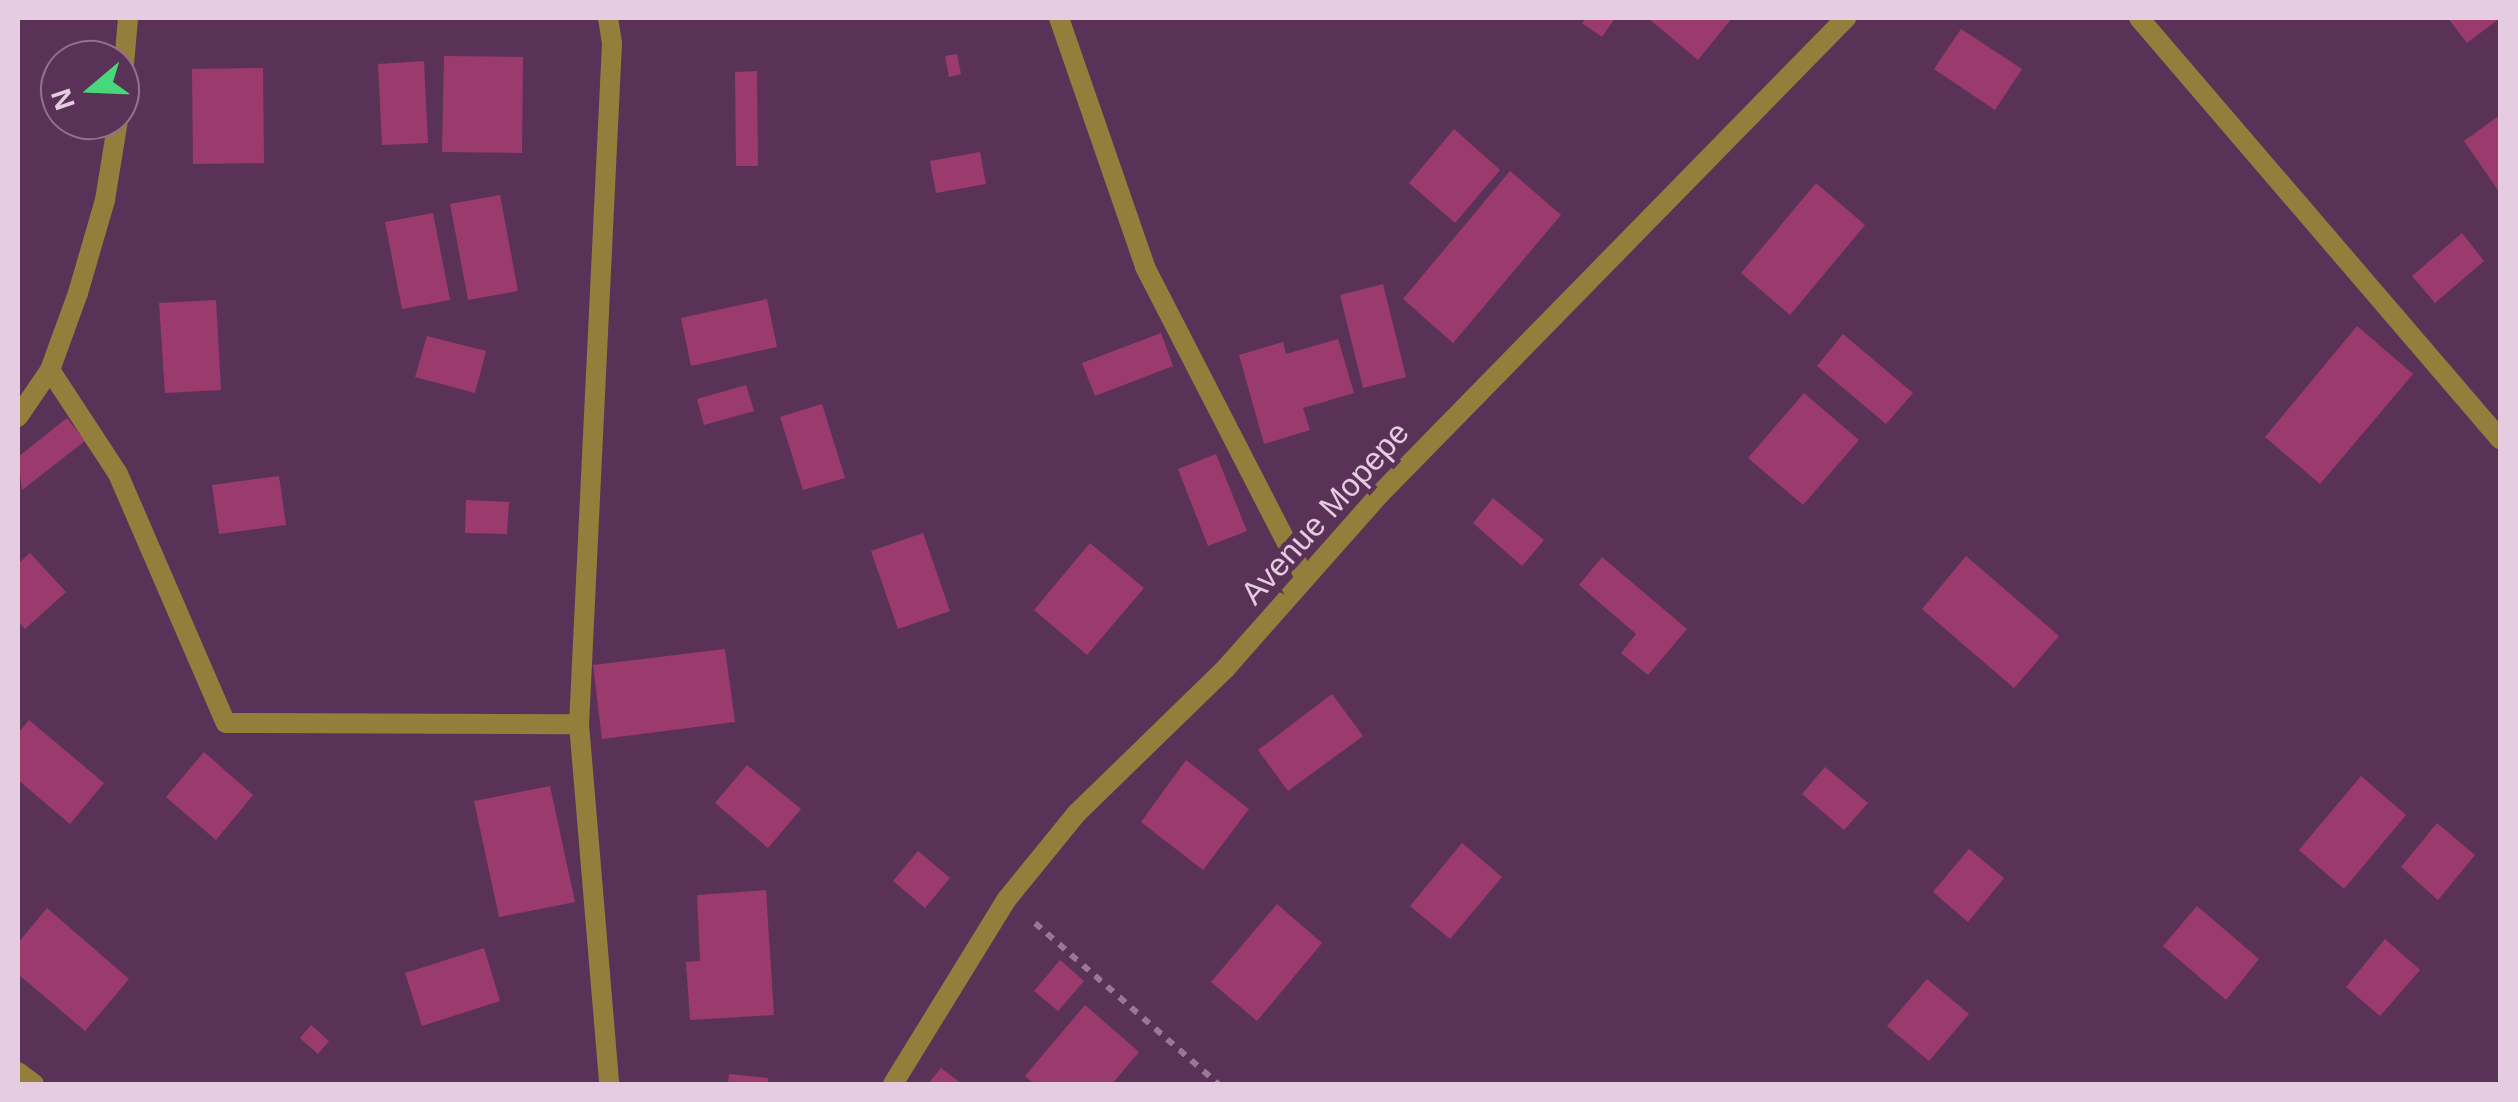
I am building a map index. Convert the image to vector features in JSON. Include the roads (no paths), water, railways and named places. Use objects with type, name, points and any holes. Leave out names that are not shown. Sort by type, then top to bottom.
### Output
[{"type":"street","points":[[608,18],[612,43],[579,724],[609,1084]]},
{"type":"street","points":[[1059,18],[1145,268],[1305,578]]},
{"type":"street","name":"Avenue Mopepe","points":[[893,1084],[1008,899],[1077,813],[1226,668],[1392,481],[1846,18]]},
{"type":"street","points":[[2139,18],[2500,439]]},
{"type":"street","points":[[18,417],[50,370],[105,200],[115,140]]},
{"type":"street","points":[[50,370],[118,474],[226,723],[579,724]]},
{"type":"street","points":[[18,1072],[34,1084]]}]
